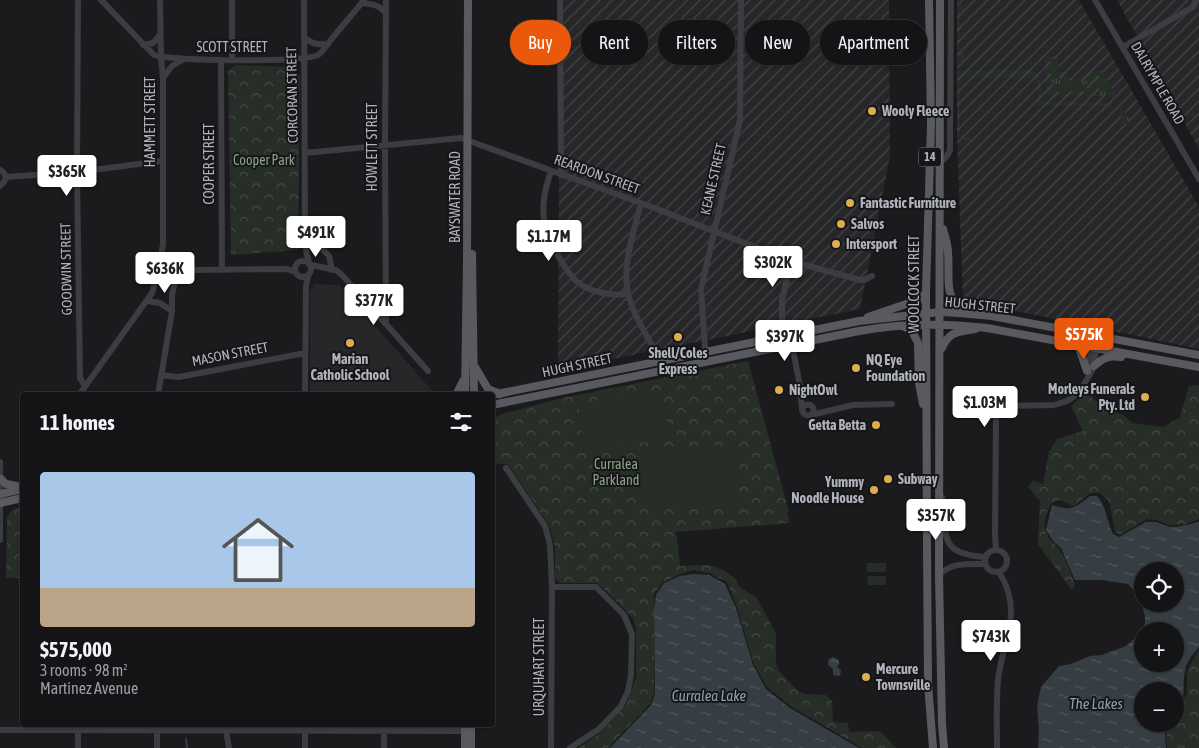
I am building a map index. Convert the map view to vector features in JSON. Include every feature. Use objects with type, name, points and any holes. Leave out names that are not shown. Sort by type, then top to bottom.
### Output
[{"type":"main road","name":"BAYSWATER ROAD","points":[[468,0],[474,392]]},
{"type":"main road","name":"BAYSWATER ROAD","points":[[465,392],[473,0]]},
{"type":"main road","name":"WOOLCOCK STREET","points":[[929,0],[931,124],[926,324],[928,666],[933,748]]},
{"type":"main road","name":"WOOLCOCK STREET","points":[[940,0],[939,575],[944,748]]},
{"type":"main road","points":[[940,215],[948,250],[949,291],[959,313]]},
{"type":"main road","points":[[859,321],[884,310],[900,307],[921,299],[926,292]]},
{"type":"main road","name":"HUGH STREET","points":[[496,395],[859,321],[940,312],[992,316],[1199,355]]},
{"type":"main road","name":"HUGH STREET","points":[[495,404],[859,331],[901,325],[926,324],[987,328],[1199,367]]},
{"type":"main road","points":[[901,325],[912,331],[918,343],[919,383],[927,428]]},
{"type":"main road","points":[[940,352],[945,340],[951,335],[957,332],[987,328]]},
{"type":"main road","points":[[1078,345],[1089,372],[1110,356],[1140,360],[1155,359]]},
{"type":"main road","points":[[474,366],[488,389],[492,392]]},
{"type":"main road","points":[[458,392],[465,377]]},
{"type":"main road","points":[[495,407],[504,403]]},
{"type":"main road","points":[[1,479],[6,484],[20,488]]},
{"type":"main road","points":[[1,494],[20,489]]},
{"type":"main road","points":[[1,502],[20,498]]},
{"type":"main road","points":[[465,748],[468,728]]},
{"type":"main road","points":[[468,728],[471,748]]},
{"type":"street","name":"GOODWIN STREET","points":[[78,0],[77,172],[80,378],[85,386]]},
{"type":"street","points":[[101,0],[143,45],[154,55],[161,58]]},
{"type":"street","name":"HAMMETT STREET","points":[[152,293],[163,244],[163,78],[160,0]]},
{"type":"street","points":[[232,0],[232,59]]},
{"type":"street","name":"CORCORAN STREET","points":[[304,0],[305,236],[310,264]]},
{"type":"street","name":"HOWLETT STREET","points":[[386,0],[386,324]]},
{"type":"street","points":[[560,0],[561,174]]},
{"type":"street","name":"KEANE STREET","points":[[706,362],[701,289],[740,120],[741,0]]},
{"type":"street","points":[[940,163],[950,150],[951,0]]},
{"type":"street","name":"DALRYMPLE ROAD","points":[[1095,0],[1199,179]]},
{"type":"street","points":[[1123,47],[1193,7],[1196,0]]},
{"type":"street","points":[[304,58],[318,55],[363,1],[373,4],[386,12]]},
{"type":"street","points":[[143,45],[152,43],[160,35]]},
{"type":"street","points":[[304,37],[311,43],[328,44]]},
{"type":"street","name":"SCOTT STREET","points":[[161,58],[221,60],[304,58]]},
{"type":"street","points":[[163,78],[172,66],[184,60]]},
{"type":"street","name":"COOPER STREET","points":[[221,60],[222,269]]},
{"type":"street","name":"REARDON STREET","points":[[305,153],[461,138],[641,203],[790,261],[860,280],[872,276]]},
{"type":"street","points":[[6,177],[77,172],[162,161]]},
{"type":"street","points":[[0,170],[4,172],[6,177],[0,186]]},
{"type":"street","points":[[551,171],[544,191],[545,228],[560,261],[579,284],[610,295],[628,293]]},
{"type":"street","points":[[641,203],[627,264],[628,293],[632,306],[661,361],[663,370]]},
{"type":"street","points":[[305,236],[314,240],[329,256],[330,269]]},
{"type":"street","name":"HAMMETT STREET","points":[[163,244],[166,254],[174,262]]},
{"type":"street","points":[[306,250],[298,263],[298,274],[306,286]]},
{"type":"street","points":[[172,294],[165,283],[159,278],[158,269],[163,262],[174,262],[184,268],[193,270],[287,268],[303,261],[330,269],[342,275],[428,371]]},
{"type":"street","points":[[782,318],[782,300],[790,261]]},
{"type":"street","points":[[158,392],[172,311],[172,294],[180,270],[174,262]]},
{"type":"street","points":[[306,392],[306,286],[312,269],[310,264]]},
{"type":"street","points":[[287,268],[298,274],[309,275],[330,269]]},
{"type":"street","points":[[81,392],[152,293],[165,283],[193,270]]},
{"type":"street","points":[[367,302],[386,300]]},
{"type":"street","points":[[147,301],[160,303],[172,311]]},
{"type":"street","points":[[790,335],[804,415],[853,405],[892,404]]},
{"type":"street","points":[[996,550],[996,418],[1000,410],[1008,406],[1060,404],[1079,392],[1089,372],[1096,336]]},
{"type":"street","name":"MASON STREET","points":[[161,375],[179,377],[305,353]]},
{"type":"street","points":[[800,386],[813,412],[811,415]]},
{"type":"street","points":[[802,410],[804,406],[832,409]]},
{"type":"street","points":[[0,462],[0,540]]},
{"type":"street","name":"URQUHART STREET","points":[[506,468],[545,526],[550,545],[552,587],[551,748]]},
{"type":"street","points":[[939,481],[944,532],[950,546],[966,556],[985,561],[991,571],[999,572],[1005,567],[1007,559],[1003,553],[996,550],[991,551],[985,561]]},
{"type":"street","points":[[939,575],[955,565],[985,561]]},
{"type":"street","points":[[997,748],[998,677],[1011,622],[1008,588],[999,572]]},
{"type":"street","points":[[552,587],[596,588],[624,615],[632,634],[631,675],[628,691],[621,706],[599,729],[570,748]]},
{"type":"street","points":[[78,728],[78,748]]},
{"type":"street","points":[[0,730],[78,728],[468,728]]},
{"type":"street","points":[[156,728],[158,748]]},
{"type":"street","points":[[225,728],[229,748]]},
{"type":"street","points":[[304,748],[305,728]]},
{"type":"street","points":[[384,728],[384,748]]},
{"type":"shaded area","points":[[560,0],[889,0],[889,20],[820,20],[820,65],[889,65],[890,156],[860,309],[558,370],[560,65],[571,65],[571,20],[560,20]]},
{"type":"shaded area","points":[[957,0],[1079,0],[1199,207],[1199,349],[963,300],[957,137]]},
{"type":"shaded area","points":[[1117,0],[1199,0],[1199,149],[1132,27]]},
{"type":"shaded area","name":"Marian Catholic School","points":[[315,284],[339,285],[433,392],[310,392],[310,291]]},
{"type":"green space","points":[[957,6],[964,6],[964,11],[960,12],[960,53],[964,53],[964,61],[962,63],[957,61]]},
{"type":"green space","points":[[1045,57],[1058,59],[1058,72],[1055,72],[1056,77],[1067,80],[1087,80],[1087,93],[1054,92],[1050,64]]},
{"type":"green space","points":[[1045,59],[1050,62],[1054,92],[1082,91],[1087,93],[1088,81],[1067,80],[1056,77],[1054,72],[1067,72],[1067,79],[1081,79],[1082,73],[1099,72],[1099,96],[1048,96],[1046,92]]},
{"type":"green space","name":"Cooper Park","points":[[235,65],[292,67],[300,75],[298,250],[231,255],[228,71]]},
{"type":"green space","points":[[1033,70],[1040,76],[1041,96],[1045,102],[1111,103],[1111,106],[1037,106],[1037,80],[1035,78],[960,78],[960,137],[970,137],[970,140],[968,142],[957,136],[957,71]]},
{"type":"green space","points":[[1102,71],[1116,97],[1099,96],[1099,73],[1093,72]]},
{"type":"green space","points":[[1121,106],[1132,124],[1121,124]]},
{"type":"green space","name":"Curralea Parkland","points":[[748,361],[789,512],[787,512],[790,523],[676,532],[680,566],[704,565],[716,567],[737,580],[738,586],[757,598],[776,634],[776,664],[779,671],[798,691],[805,694],[826,695],[832,701],[833,722],[848,723],[849,732],[880,731],[896,748],[862,748],[792,707],[767,687],[754,664],[737,607],[727,582],[709,573],[694,570],[663,582],[654,594],[654,693],[650,704],[608,748],[578,748],[599,734],[626,705],[636,678],[636,628],[633,618],[598,583],[561,583],[555,579],[555,547],[549,525],[508,464],[495,464],[495,418],[499,415],[562,398]]},
{"type":"green space","points":[[1199,385],[1199,519],[1186,524],[1170,525],[1157,520],[1147,519],[1120,535],[1115,532],[1109,501],[1098,492],[1089,494],[1074,506],[1059,500],[1051,503],[1045,519],[1046,532],[1066,561],[1075,584],[1072,590],[1038,544],[1040,501],[1028,487],[1033,480],[1043,485],[1049,451],[1057,439],[1083,431],[1071,406],[1084,394],[1089,395],[1108,411],[1122,414],[1132,423],[1163,427],[1180,417],[1189,386]]},
{"type":"green space","points":[[662,390],[670,438],[585,452],[578,404]]},
{"type":"green space","points":[[736,445],[739,503],[640,508],[637,450]]},
{"type":"green space","points":[[20,507],[20,578],[6,578],[7,517],[13,509]]},
{"type":"green space","points":[[867,563],[886,563],[886,572],[867,572]]},
{"type":"green space","points":[[867,576],[886,576],[886,585],[868,585]]},
{"type":"green space","points":[[1199,649],[1199,748],[1167,748],[1166,732],[1184,732],[1184,698],[1187,694],[1187,671]]},
{"type":"water","name":"The Lakes","points":[[1090,496],[1097,496],[1103,505],[1113,534],[1119,537],[1146,522],[1156,522],[1170,527],[1177,527],[1199,522],[1199,647],[1187,664],[1184,682],[1134,682],[1134,732],[1165,732],[1166,748],[1038,748],[1037,707],[1041,687],[1059,666],[1071,664],[1090,656],[1102,655],[1126,646],[1134,639],[1134,672],[1184,672],[1184,622],[1145,622],[1144,612],[1184,612],[1184,562],[1134,562],[1134,590],[1128,584],[1102,580],[1075,580],[1061,548],[1053,541],[1046,530],[1052,505],[1064,508],[1076,506]]},
{"type":"water","name":"Curralea Lake","points":[[693,574],[709,575],[725,584],[736,608],[753,665],[766,689],[790,708],[859,748],[610,748],[651,705],[655,694],[654,609],[656,595],[664,583],[680,576]]},
{"type":"water","points":[[833,657],[839,660],[837,667],[841,670],[840,676],[833,675],[833,669],[828,665],[828,660]]},
{"type":"waterway","points":[[186,739],[187,748]]},
{"type":"place","name":"Wooly Fleece","points":[[872,111]]},
{"type":"place","name":"Fantastic Furniture","points":[[850,203]]},
{"type":"place","name":"Salvos","points":[[841,224]]},
{"type":"place","name":"Intersport","points":[[836,244]]},
{"type":"place","name":"Shell/Coles Express","points":[[678,337]]},
{"type":"place","name":"Marian Catholic School","points":[[350,343]]},
{"type":"place","name":"NQ Eye Foundation","points":[[856,368]]},
{"type":"place","name":"NightOwl","points":[[779,390]]},
{"type":"place","name":"Morleys Funerals Pty. Ltd","points":[[1145,397]]},
{"type":"place","name":"Getta Betta","points":[[876,425]]},
{"type":"place","name":"Subway","points":[[888,479]]},
{"type":"place","name":"Yummy Noodle House","points":[[874,490]]},
{"type":"place","name":"Mercure Townsville","points":[[866,677]]}]
